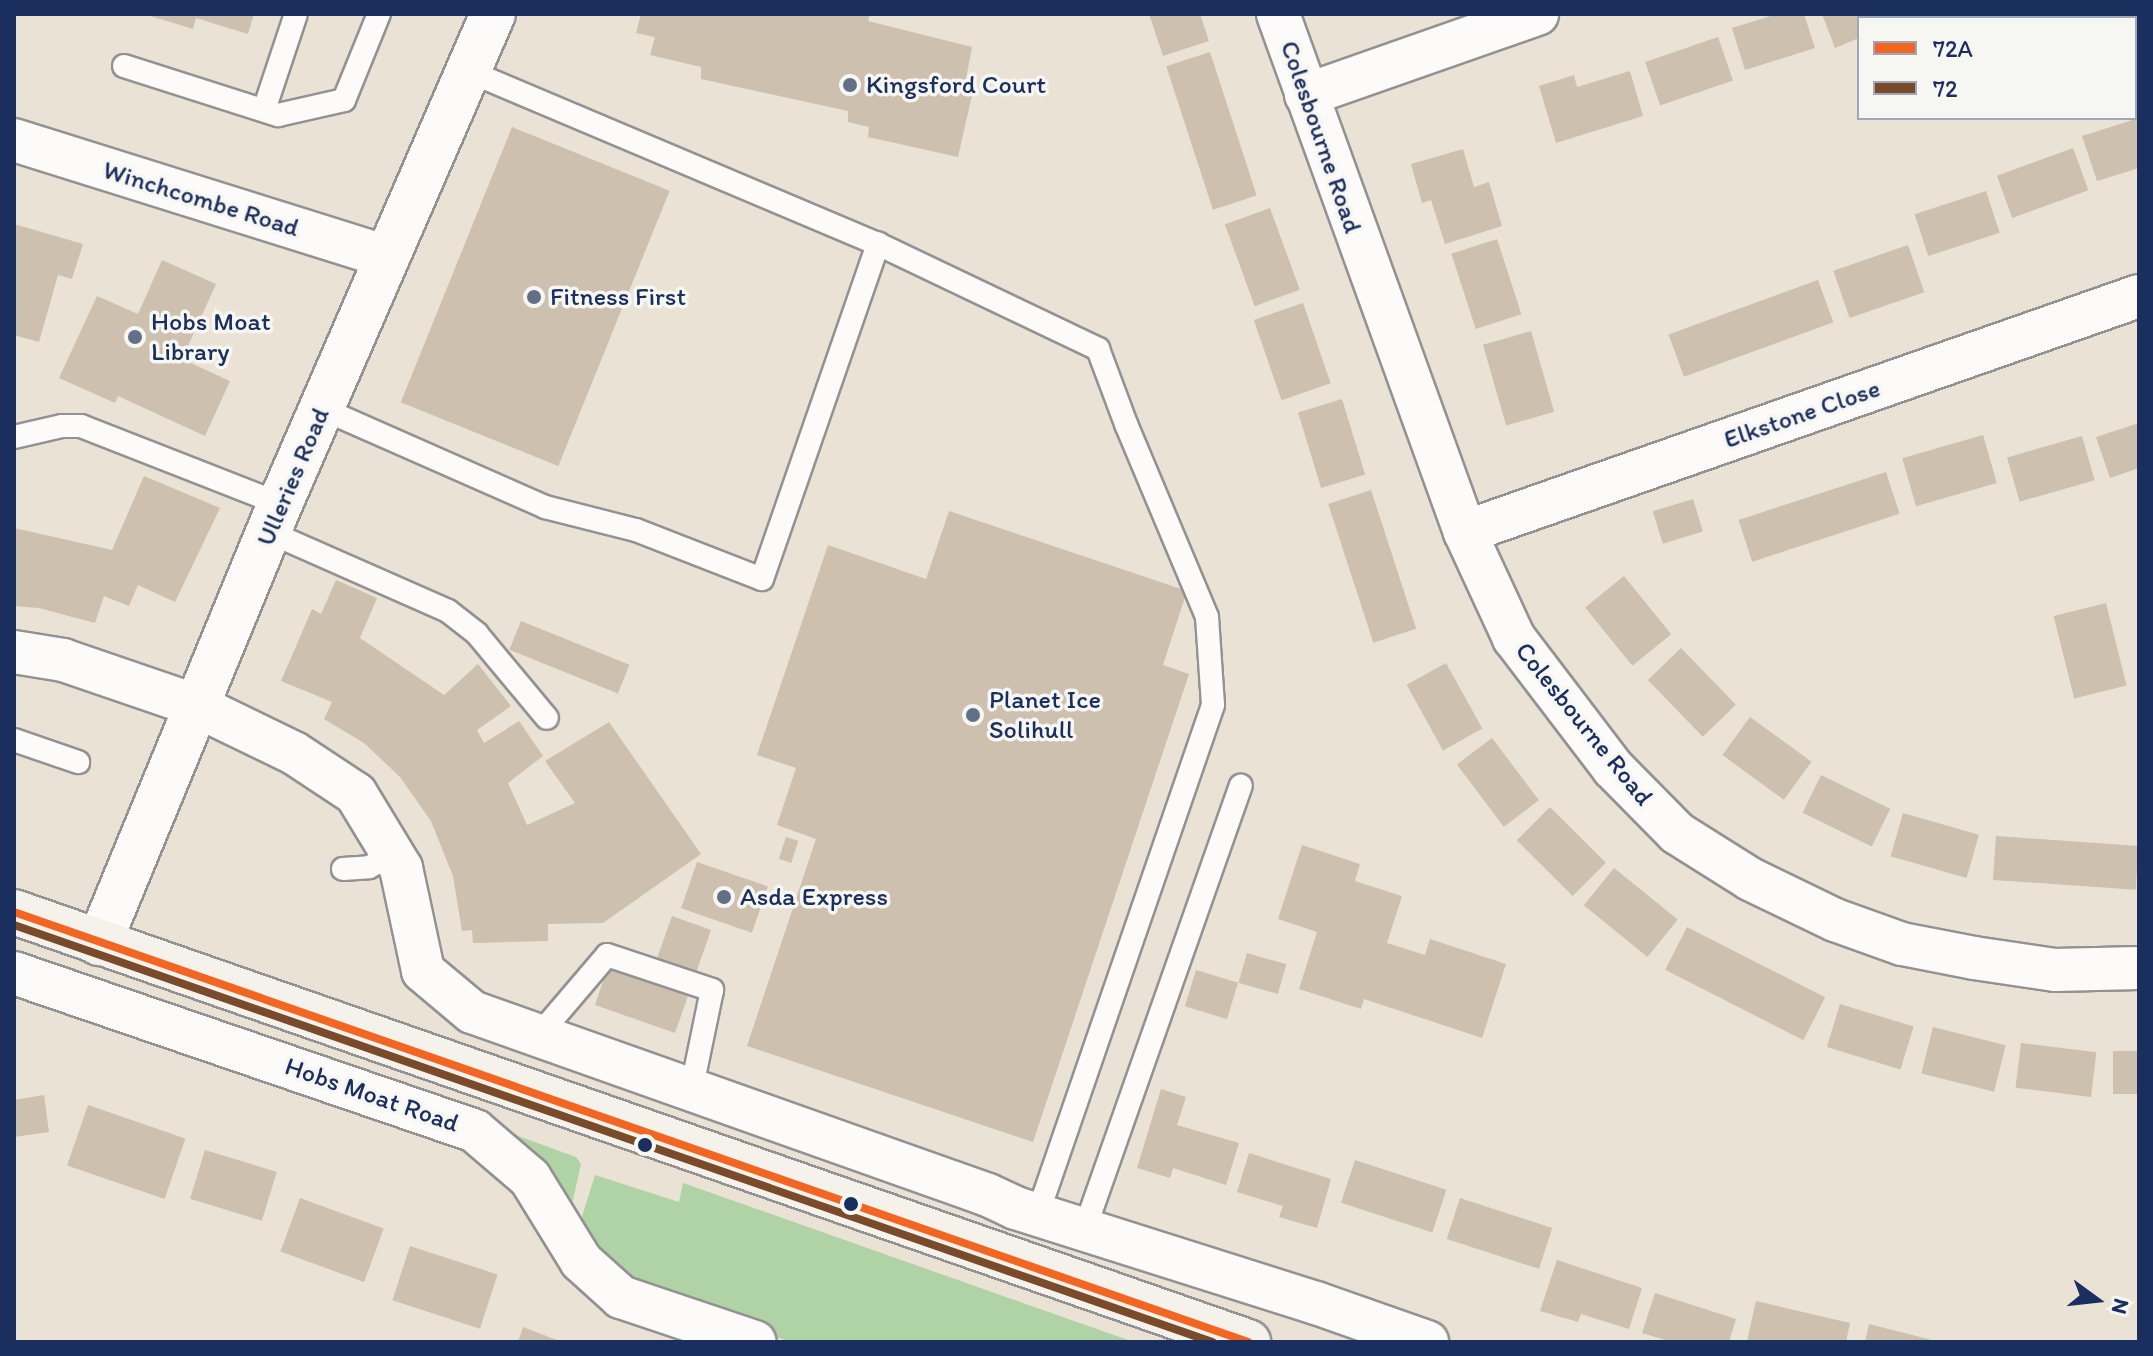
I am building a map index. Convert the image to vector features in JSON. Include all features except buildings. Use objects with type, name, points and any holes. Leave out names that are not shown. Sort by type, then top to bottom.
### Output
[{"type":"main road","name":"Hobs Moat Road","points":[[14,912],[1000,1253],[1248,1342]]},
{"type":"street","name":"Ulleries Road","points":[[99,943],[274,518],[493,14]]},
{"type":"street","name":"Colesbourne Road","points":[[1278,14],[1465,532],[1514,638],[1613,768],[1677,833],[1750,879],[1835,920],[1902,944],[2055,970],[2139,968]]},
{"type":"street","points":[[1306,95],[1537,14]]},
{"type":"street","name":"Winchcombe Road","points":[[14,140],[388,257]]},
{"type":"street","name":"Elkstone Close","points":[[1465,532],[2139,296]]},
{"type":"street","points":[[14,652],[63,660],[197,706],[294,753],[356,794],[401,868],[423,971],[472,1012],[1027,1210],[1427,1342]]},
{"type":"street","name":"Hobs Moat Road","points":[[14,973],[475,1131],[530,1178],[581,1261],[621,1297],[755,1342]]},
{"type":"street","points":[[513,1086],[534,1034]]},
{"type":"street","points":[[663,1137],[687,1090]]},
{"type":"street","points":[[1000,1253],[1027,1210]]},
{"type":"lane","points":[[264,110],[296,14]]},
{"type":"lane","points":[[124,66],[278,115],[344,100],[379,14]]},
{"type":"lane","points":[[468,71],[878,244],[1098,349],[1207,617],[1213,705],[1027,1210]]},
{"type":"lane","points":[[323,409],[545,507],[636,530],[762,579],[878,244]]},
{"type":"lane","points":[[14,437],[62,426],[81,426],[274,518],[448,611],[477,634],[547,718]]},
{"type":"lane","points":[[14,740],[78,762]]},
{"type":"lane","points":[[1085,1228],[1241,786]]},
{"type":"lane","points":[[343,869],[369,867],[393,855]]},
{"type":"lane","points":[[534,1034],[607,955],[712,990],[687,1090]]},
{"type":"green space","points":[[485,1124],[576,1157],[581,1164],[572,1204],[563,1217]]},
{"type":"green space","points":[[595,1175],[679,1202],[683,1183],[1128,1340],[790,1342],[652,1293],[618,1276],[593,1248],[580,1223]]},
{"type":"transit line","name":"72A","points":[[14,912],[1248,1342]]},
{"type":"transit line","name":"72","points":[[14,925],[1212,1342]]},
{"type":"place","name":"Kingsford Court","points":[[850,85]]},
{"type":"place","name":"Fitness First","points":[[534,297]]},
{"type":"place","name":"Hobs Moat Library","points":[[135,337]]},
{"type":"place","name":"Planet Ice Solihull","points":[[973,715]]},
{"type":"place","name":"Asda Express","points":[[724,897]]}]
